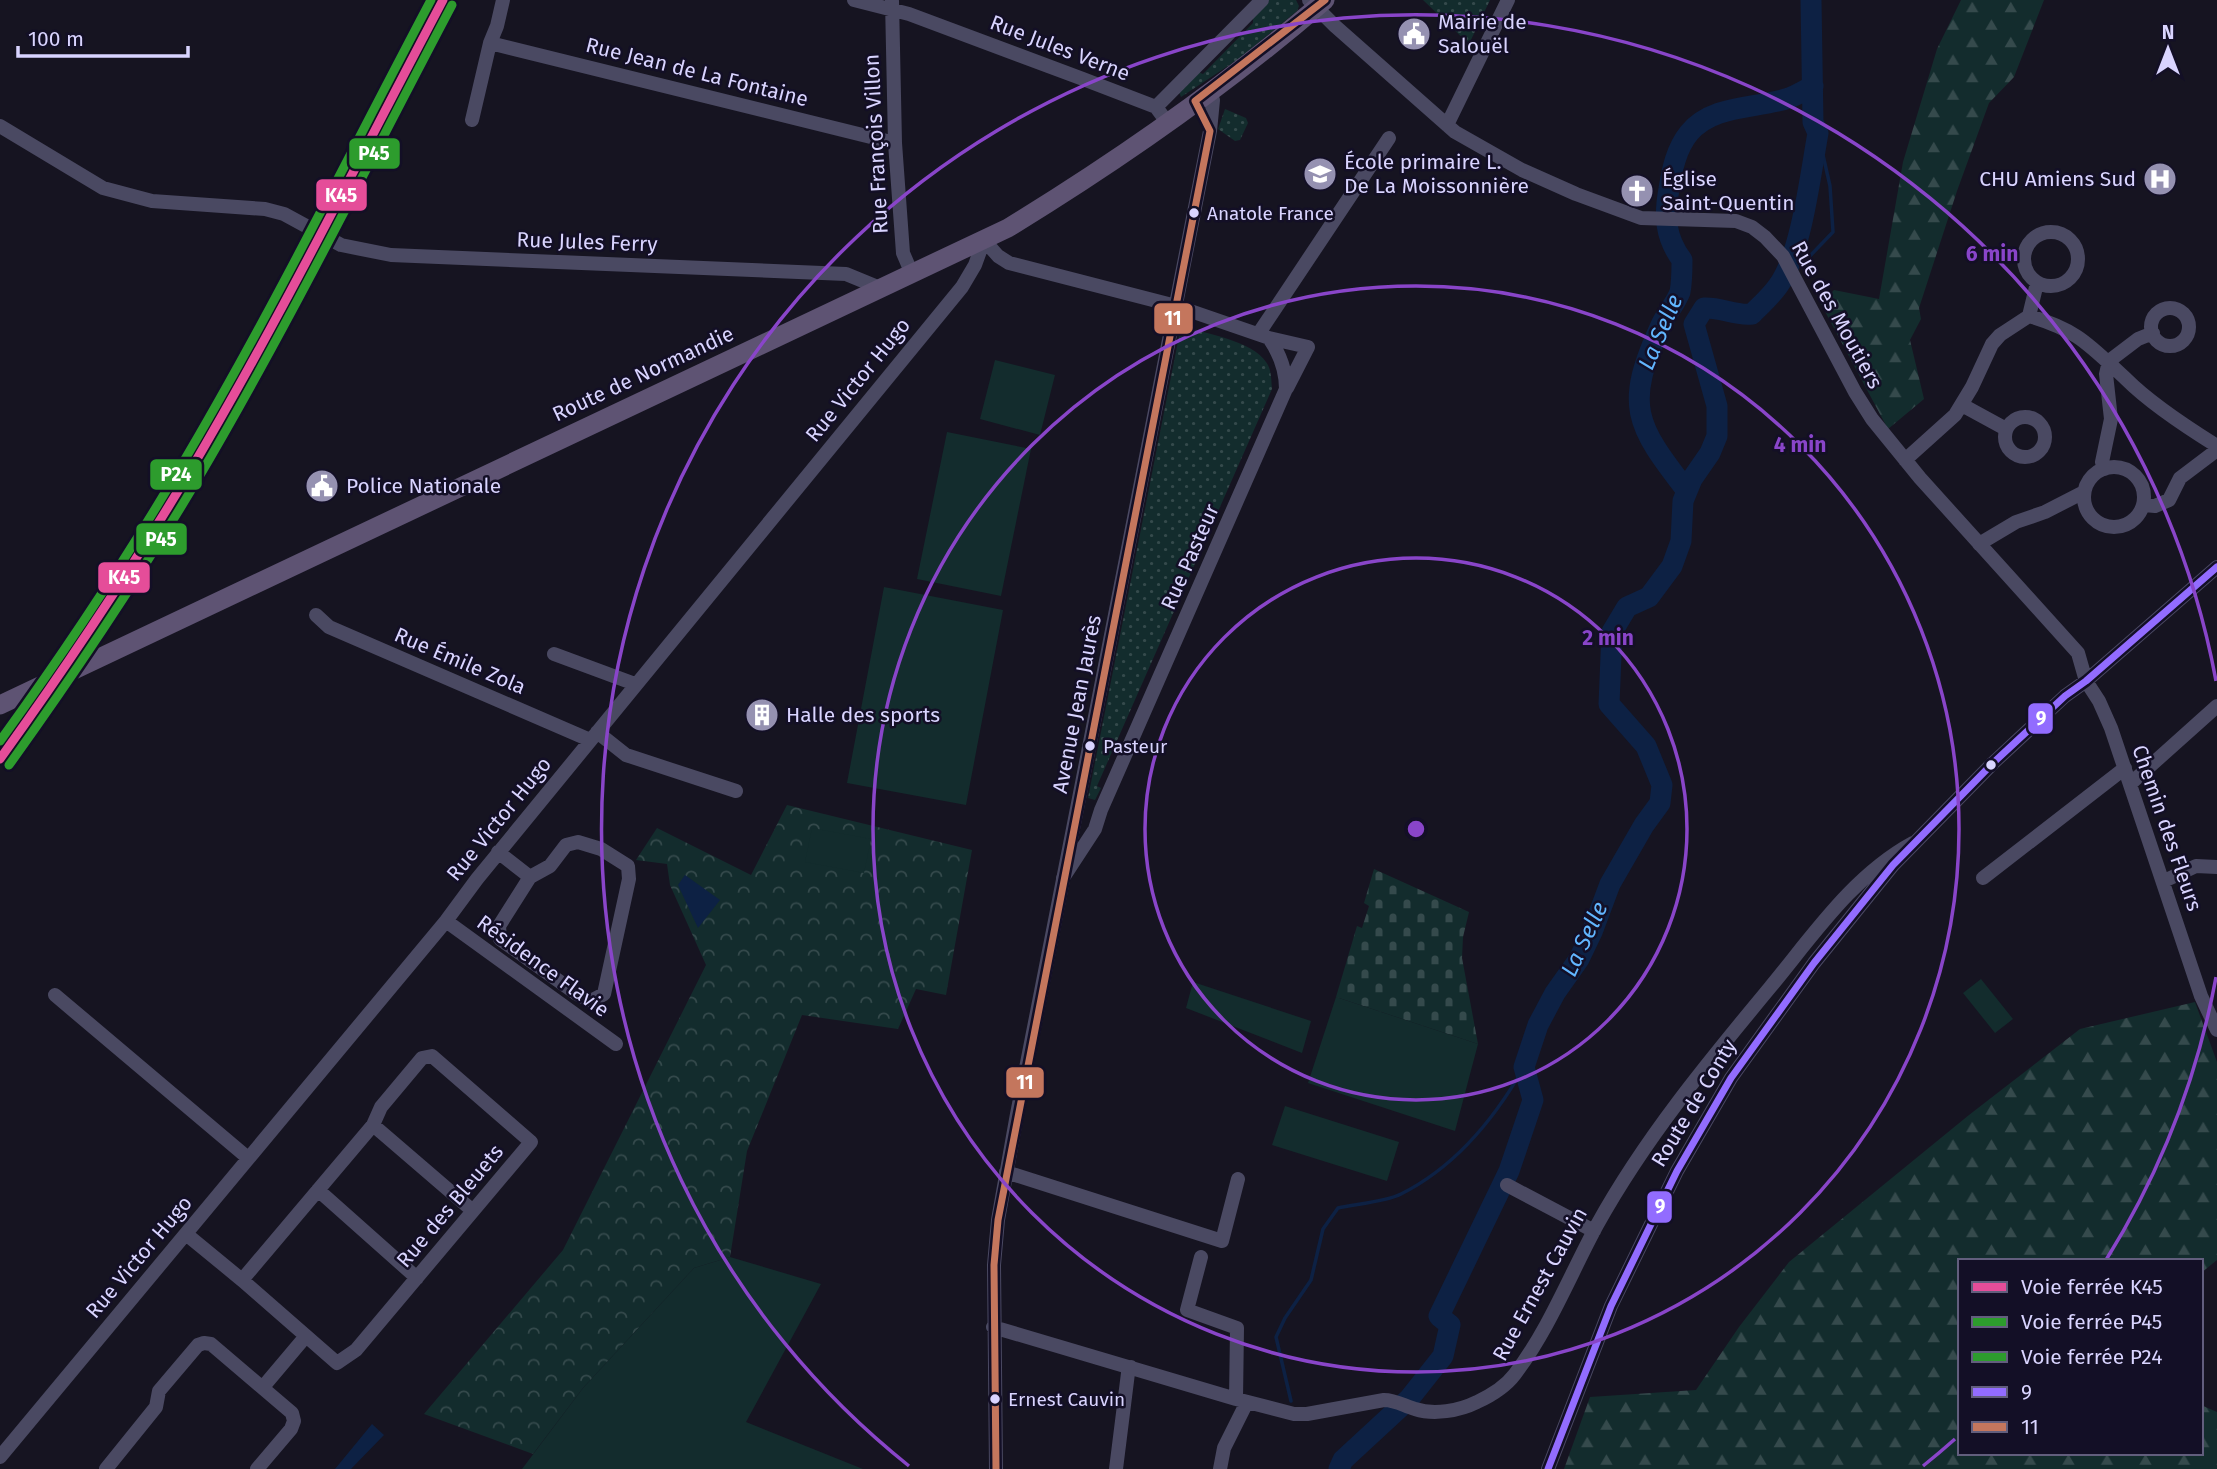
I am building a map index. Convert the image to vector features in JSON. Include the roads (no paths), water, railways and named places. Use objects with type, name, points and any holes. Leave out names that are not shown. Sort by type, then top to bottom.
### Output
[{"type":"main road","name":"Route de Normandie","points":[[6,702],[984,240],[1047,204],[1162,114],[1202,96],[1317,3]]},
{"type":"street","points":[[472,120],[489,43],[497,26],[503,0]]},
{"type":"street","name":"Rue Jules Verne","points":[[854,0],[892,5],[1162,114]]},
{"type":"street","points":[[1162,114],[1262,0]]},
{"type":"street","points":[[1447,125],[1508,0]]},
{"type":"street","name":"Rue des Moutiers","points":[[1317,3],[1415,99],[1472,142],[1522,170],[1619,210],[1656,220],[1736,220],[1765,237],[1783,256],[1872,419],[1905,460],[2078,653],[2086,681]]},
{"type":"street","name":"Rue François Villon","points":[[892,5],[895,143],[903,253],[912,274]]},
{"type":"street","name":"Rue Jean de La Fontaine","points":[[489,43],[895,143]]},
{"type":"street","name":"Avenue Jean Jaurès","points":[[996,1469],[993,1327],[998,1220],[1210,131],[1202,96]]},
{"type":"street","name":"Rue Jules Ferry","points":[[0,126],[103,188],[152,201],[265,209],[284,214],[341,244],[391,255],[846,274],[880,288]]},
{"type":"street","points":[[1264,335],[1390,138]]},
{"type":"street","points":[[984,240],[998,256],[1009,263],[1176,306],[1264,335],[1283,364],[1286,389]]},
{"type":"street","name":"Rue Victor Hugo","points":[[0,1457],[446,921],[498,852],[962,287],[975,265],[984,240]]},
{"type":"street","points":[[1905,460],[1955,415],[1992,344],[2000,335],[2029,316],[2037,283]]},
{"type":"street","points":[[2029,316],[2073,332],[2109,361],[2126,380],[2217,448],[2180,478],[2169,500],[2155,506],[2144,505]]},
{"type":"street","points":[[2104,468],[2102,462],[2111,419],[2106,374],[2109,361],[2138,339],[2153,333]]},
{"type":"street","name":"Rue Pasteur","points":[[1063,878],[1095,829],[1286,389],[1308,347],[1264,335]]},
{"type":"street","points":[[1962,405],[2006,429]]},
{"type":"street","points":[[2104,468],[2122,468],[2138,478],[2143,487],[2144,505],[2132,522],[2113,528],[2102,526],[2087,512],[2084,492],[2091,478],[2104,468]]},
{"type":"street","points":[[1979,544],[2016,522],[2045,512],[2084,492]]},
{"type":"street","points":[[1889,862],[1913,843],[2064,696],[2086,681],[2217,567]]},
{"type":"street","name":"Rue Émile Zola","points":[[316,615],[329,627],[593,736],[626,755],[736,791]]},
{"type":"street","points":[[554,654],[635,684]]},
{"type":"street","name":"Chemin des Fleurs","points":[[2086,681],[2099,701],[2125,768],[2217,1030]]},
{"type":"street","points":[[2130,784],[2217,706]]},
{"type":"street","points":[[1983,878],[2125,768]]},
{"type":"street","points":[[1079,804],[1101,810]]},
{"type":"street","points":[[578,842],[601,849],[628,866],[629,879],[604,994],[591,1001],[577,995],[500,939],[499,926],[530,877],[550,866],[566,845],[578,842]]},
{"type":"street","points":[[498,852],[530,877]]},
{"type":"street","name":"Rue Ernest Cauvin","points":[[993,1327],[1294,1414],[1388,1400],[1433,1412],[1455,1410],[1474,1404],[1497,1391],[1514,1376],[1538,1338],[1594,1231],[1662,1122],[1856,885],[1889,862]]},
{"type":"street","name":"Route de Conty","points":[[1548,1469],[1611,1306],[1676,1171],[1731,1078],[1768,1024],[1889,862]]},
{"type":"street","points":[[2164,881],[2196,866],[2217,867]]},
{"type":"street","name":"Résidence Flavie","points":[[446,921],[616,1044]]},
{"type":"street","points":[[55,995],[248,1158]]},
{"type":"street","name":"Rue des Bleuets","points":[[186,1234],[337,1363],[356,1350],[531,1142],[432,1056],[422,1058],[381,1107],[373,1125],[242,1280]]},
{"type":"street","points":[[373,1125],[473,1211]]},
{"type":"street","points":[[1006,1172],[1222,1241],[1238,1179]]},
{"type":"street","points":[[1507,1185],[1594,1231]]},
{"type":"street","points":[[318,1190],[417,1278]]},
{"type":"street","points":[[1200,1256],[1187,1310],[1237,1328],[1242,1401],[1224,1448],[1220,1469]]},
{"type":"street","points":[[263,1387],[306,1336]]},
{"type":"street","points":[[106,1469],[156,1407],[159,1391],[198,1345],[204,1343],[211,1345],[292,1413],[294,1420],[291,1429],[257,1469]]},
{"type":"street","points":[[1116,1469],[1131,1367]]},
{"type":"water","points":[[685,875],[720,900],[698,928],[678,885]]},
{"type":"water","points":[[372,1424],[384,1435],[351,1469],[335,1469]]},
{"type":"waterway","name":"La Selle","points":[[1339,1469],[1343,1460],[1409,1399],[1443,1356],[1450,1325],[1439,1316],[1509,1171],[1533,1100],[1524,1067],[1538,1025],[1555,993],[1579,959],[1610,884],[1660,803],[1662,785],[1646,746],[1609,704],[1612,632],[1627,607],[1649,597],[1672,566],[1681,541],[1683,501],[1692,479],[1710,453],[1717,436],[1717,406],[1694,324],[1704,308],[1752,314],[1778,286],[1793,255],[1804,212],[1818,133],[1813,122],[1811,0]]},
{"type":"waterway","name":"La Selle","points":[[1687,491],[1669,468],[1646,430],[1639,395],[1649,353],[1681,288],[1682,260],[1669,235],[1666,217],[1675,160],[1689,133],[1710,117],[1789,98],[1813,86]]},
{"type":"waterway","points":[[1792,258],[1807,259],[1833,232],[1830,186],[1818,133]]},
{"type":"waterway","points":[[1291,1401],[1276,1337],[1285,1318],[1311,1280],[1323,1229],[1338,1208],[1394,1197],[1439,1170],[1472,1140],[1487,1122],[1524,1067]]},
{"type":"rail line","name":"P24","points":[[0,741],[114,574],[212,413],[431,0]]},
{"type":"rail line","name":"K45","points":[[0,759],[143,548],[221,418],[443,0]]},
{"type":"rail line","name":"P45","points":[[9,765],[106,625],[196,482],[295,304],[452,5]]},
{"type":"place","name":"Mairie de Salouël","points":[[1414,34]]},
{"type":"place","name":"École primaire L. De La Moissonnière","points":[[1320,174]]},
{"type":"place","name":"CHU Amiens Sud","points":[[2160,179]]},
{"type":"place","name":"Église Saint-Quentin","points":[[1637,191]]},
{"type":"place","name":"Anatole France","points":[[1194,213]]},
{"type":"place","name":"Police Nationale","points":[[322,486]]},
{"type":"place","name":"Halle des sports","points":[[762,715]]},
{"type":"place","name":"Pasteur","points":[[1090,746]]},
{"type":"place","name":"Ernest Cauvin","points":[[995,1399]]}]
